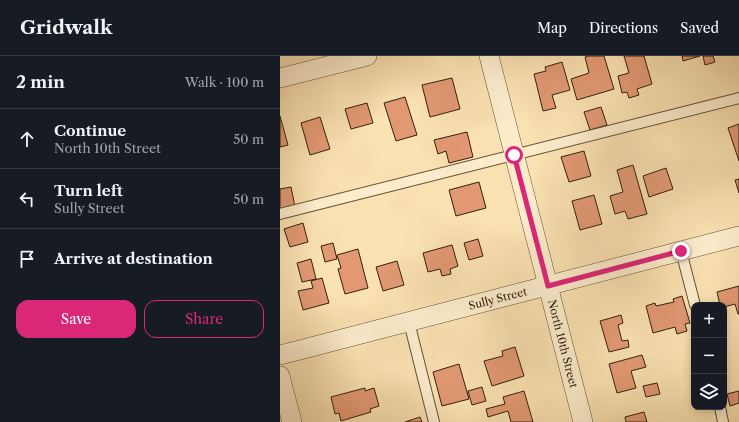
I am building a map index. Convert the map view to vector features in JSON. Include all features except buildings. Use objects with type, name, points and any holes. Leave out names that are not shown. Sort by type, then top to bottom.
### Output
[{"type":"street","points":[[280,78],[367,56]]},
{"type":"street","name":"North 10th Street","points":[[489,56],[583,422]]},
{"type":"street","name":"Sully Street","points":[[280,355],[739,236]]},
{"type":"street","points":[[280,376],[292,422]]},
{"type":"lane","points":[[280,214],[739,98]]},
{"type":"lane","points":[[681,251],[694,302]]},
{"type":"lane","points":[[409,322],[434,422]]},
{"type":"lane","points":[[721,410],[723,422]]},
{"type":"route","points":[[514,155],[548,286],[681,251]]}]
